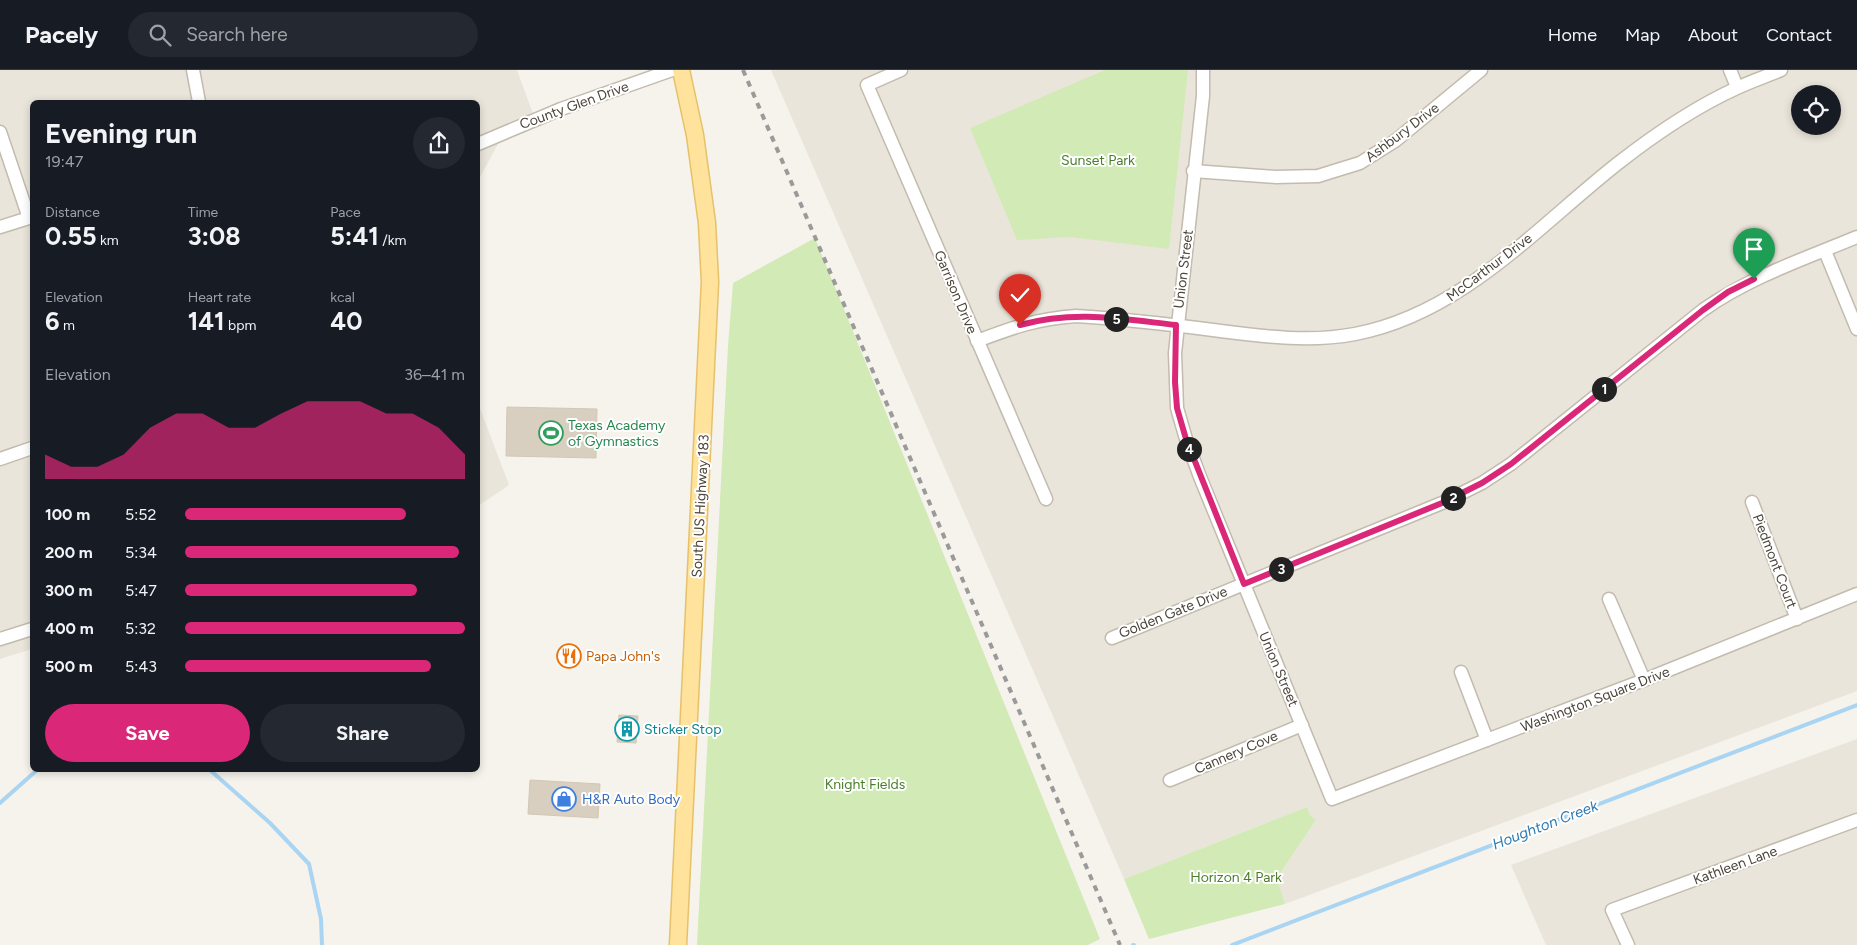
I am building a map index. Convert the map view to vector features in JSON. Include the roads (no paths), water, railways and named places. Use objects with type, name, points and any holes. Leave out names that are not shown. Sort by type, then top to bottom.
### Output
[{"type":"main road","name":"South US Highway 183","points":[[678,945],[710,282],[708,223],[695,135],[681,70]]},
{"type":"street","points":[[193,70],[199,100]]},
{"type":"street","name":"County Glen Drive","points":[[480,143],[561,109],[672,70]]},
{"type":"street","name":"Garrison Drive","points":[[901,70],[867,85],[1046,499]]},
{"type":"street","name":"Union Street","points":[[1203,70],[1203,96],[1176,325],[1175,382],[1177,408],[1186,439],[1332,799]]},
{"type":"street","name":"Ashbury Drive","points":[[1193,171],[1276,177],[1318,176],[1360,163],[1395,141],[1481,70]]},
{"type":"street","points":[[1730,70],[1738,87]]},
{"type":"street","name":"McCarthur Drive","points":[[977,342],[1020,325],[1045,318],[1076,316],[1176,325],[1277,338],[1316,339],[1354,334],[1394,325],[1423,312],[1462,290],[1618,163],[1708,102],[1738,87],[1781,70]]},
{"type":"street","points":[[0,132],[30,214]]},
{"type":"street","points":[[0,227],[30,217]]},
{"type":"street","name":"Golden Gate Drive","points":[[1112,638],[1442,503],[1482,483],[1511,464],[1728,292],[1754,279],[1857,237]]},
{"type":"street","points":[[1825,251],[1857,330]]},
{"type":"street","points":[[0,459],[30,449]]},
{"type":"street","name":"Piedmont Court","points":[[1752,502],[1797,619]]},
{"type":"street","name":"Washington Square Drive","points":[[1332,799],[1644,680],[1857,594]]},
{"type":"street","points":[[1610,599],[1644,680]]},
{"type":"street","points":[[0,640],[30,630]]},
{"type":"street","points":[[1461,672],[1487,740]]},
{"type":"street","name":"Cannery Cove","points":[[1170,780],[1302,725]]},
{"type":"street","name":"Kathleen Lane","points":[[1628,945],[1612,910],[1857,820]]},
{"type":"waterway","name":"Houghton Creek","points":[[1232,945],[1857,705]]},
{"type":"waterway","name":"Houghton Creek","points":[[0,803],[35,772]]},
{"type":"waterway","name":"Houghton Creek","points":[[212,772],[270,823],[309,864],[321,919],[322,945]]},
{"type":"railway","points":[[743,70],[1120,945]]},
{"type":"place","name":"Texas Academy of Gymnastics","points":[[551,433]]},
{"type":"place","name":"Papa John's","points":[[569,656]]},
{"type":"place","name":"Sticker Stop","points":[[627,729]]},
{"type":"place","name":"H&R Auto Body","points":[[564,799]]},
{"type":"park label","name":"Sunset Park","points":[[1098,160]]},
{"type":"park label","name":"Knight Fields","points":[[865,784]]},
{"type":"park label","name":"Horizon 4 Park","points":[[1236,877]]}]
